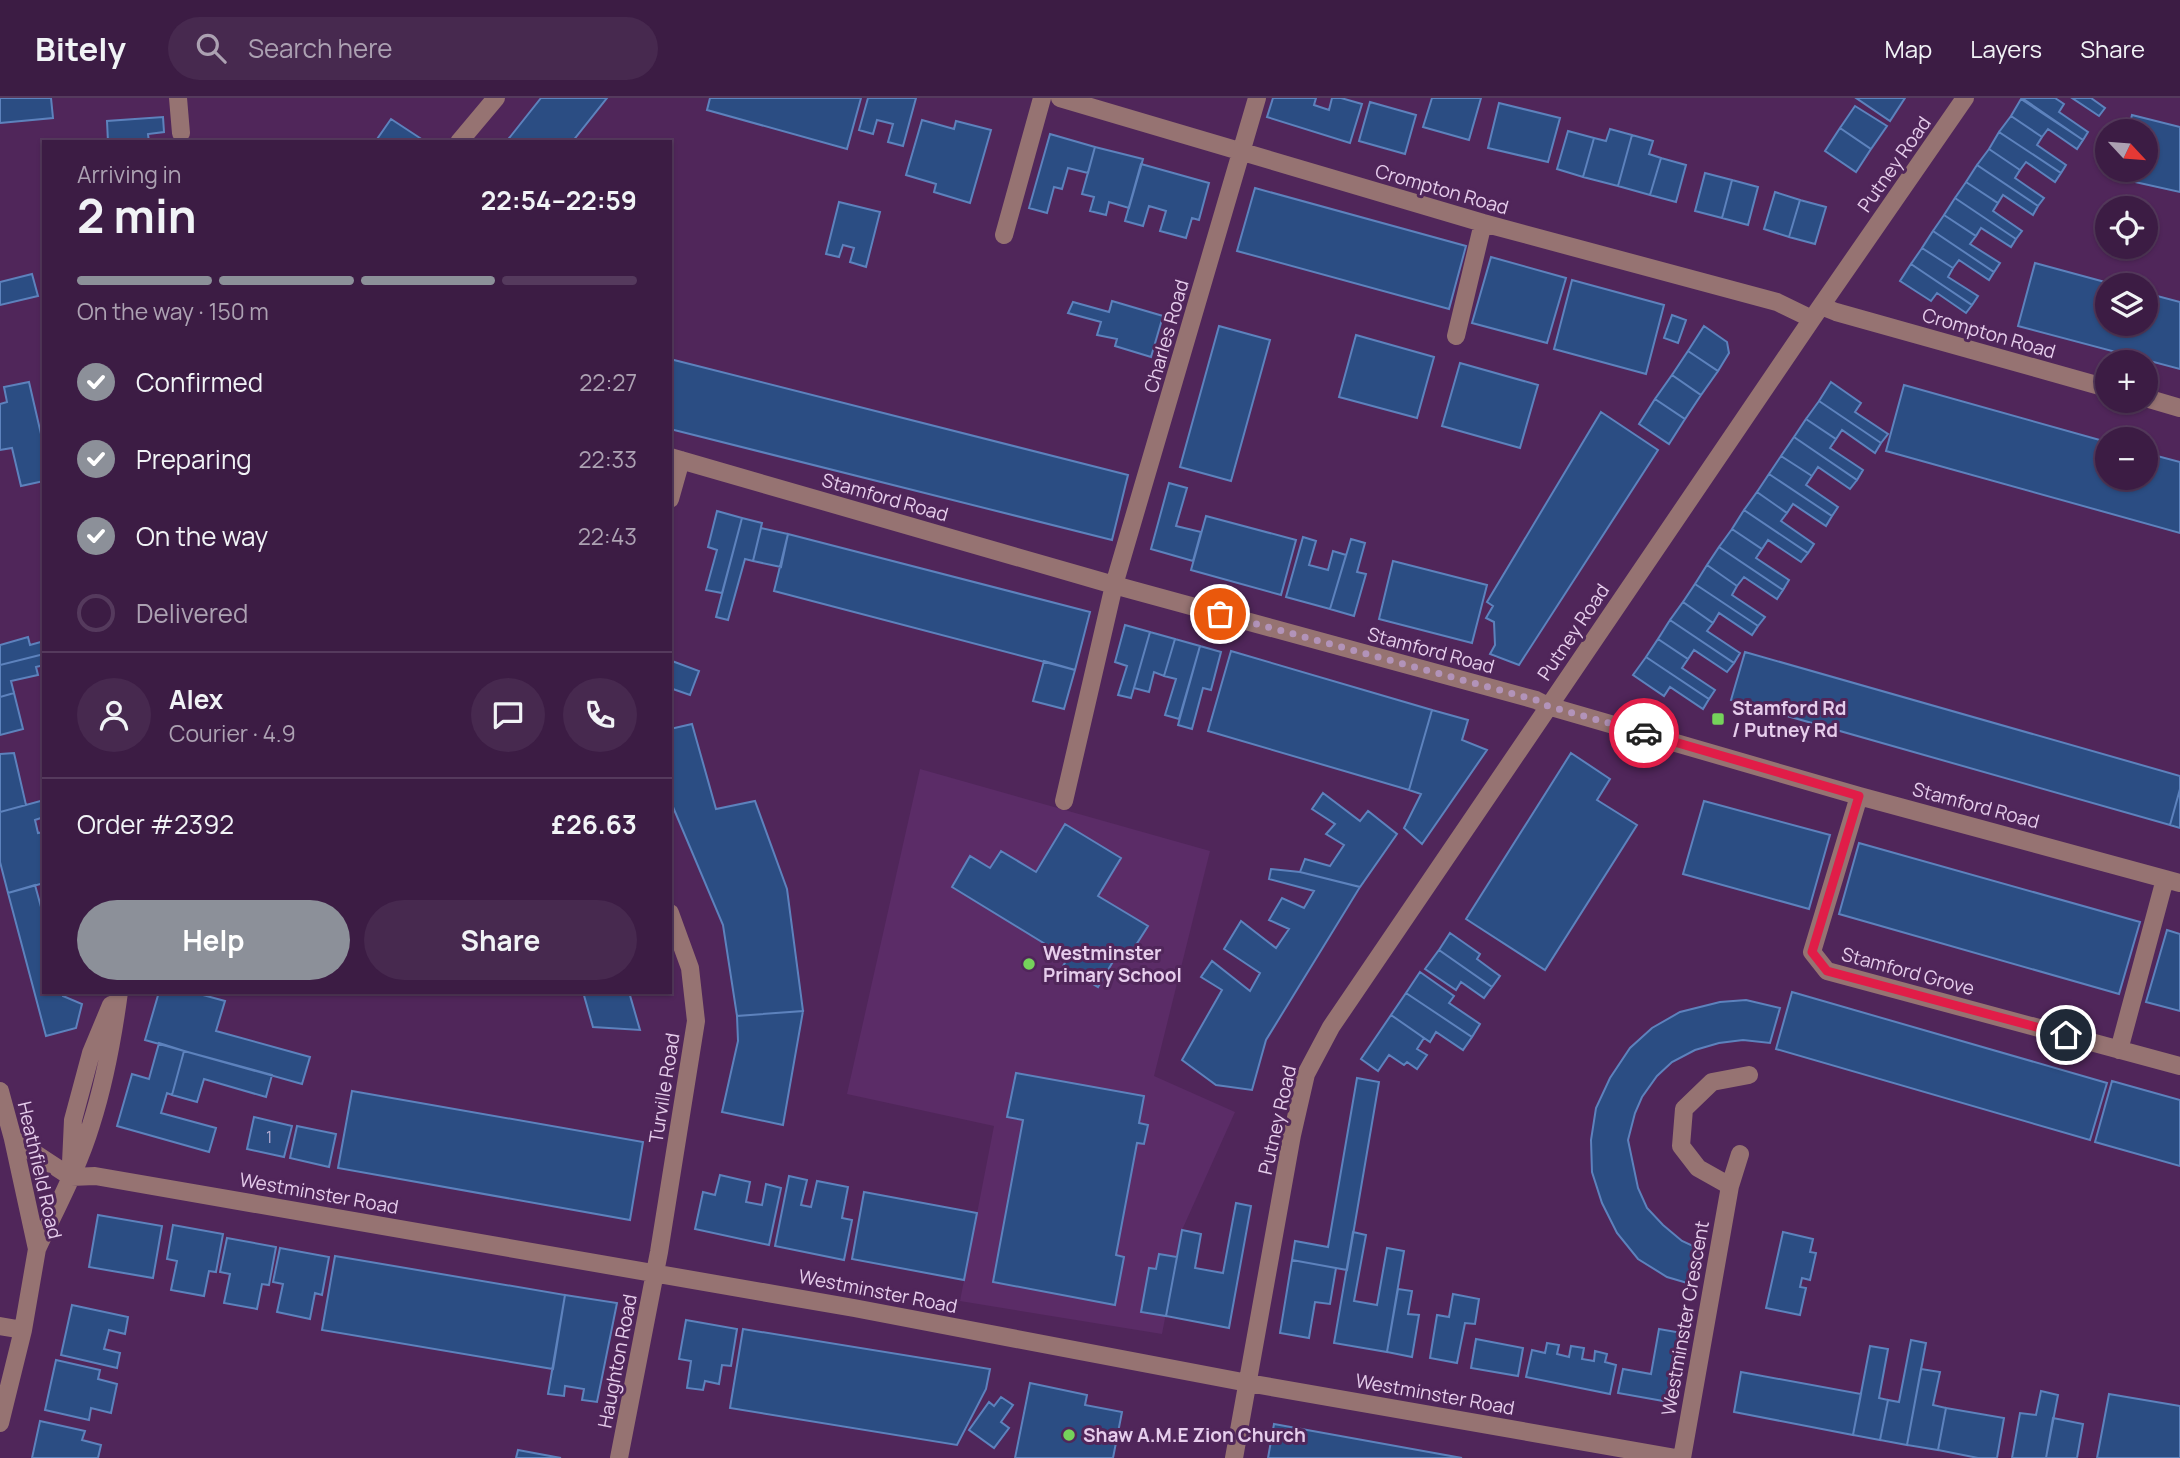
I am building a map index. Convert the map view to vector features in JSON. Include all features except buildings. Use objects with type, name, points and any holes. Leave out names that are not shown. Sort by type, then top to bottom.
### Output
[{"type":"street","points":[[178,98],[181,133]]},
{"type":"street","points":[[461,140],[496,98]]},
{"type":"street","points":[[1004,235],[1042,98]]},
{"type":"street","name":"Crompton Road","points":[[1060,98],[1483,223],[1816,313],[1836,312],[2095,385]]},
{"type":"street","name":"Charles Road","points":[[1064,800],[1114,585],[1256,98]]},
{"type":"street","name":"Putney Road","points":[[1234,1458],[1292,1135],[1306,1074],[1331,1027],[1965,98]]},
{"type":"street","points":[[1456,336],[1483,223]]},
{"type":"street","points":[[2158,402],[2180,408]]},
{"type":"street","points":[[672,485],[676,458]]},
{"type":"street","name":"Stamford Road","points":[[676,458],[1114,585],[1536,700],[1548,706],[1859,796],[2173,881]]},
{"type":"street","name":"Stamford Grove","points":[[1859,796],[1812,952],[1827,971],[2180,1066]]},
{"type":"street","points":[[2119,1050],[2173,881]]},
{"type":"street","name":"Turville Road","points":[[655,1272],[696,1021],[691,968],[672,918]]},
{"type":"street","points":[[37,1249],[71,1177],[73,1120],[91,1053],[117,994]]},
{"type":"street","points":[[1730,1186],[1698,1168],[1681,1146],[1684,1110],[1712,1082],[1749,1075]]},
{"type":"street","name":"Heathfield Road","points":[[0,1091],[37,1249],[23,1330],[0,1423]]},
{"type":"street","points":[[13,1139],[71,1177]]},
{"type":"street","name":"Westminster Crescent","points":[[1682,1458],[1730,1186],[1740,1154]]},
{"type":"street","name":"Westminster Road","points":[[71,1177],[95,1176],[655,1272],[1248,1383],[1676,1458]]},
{"type":"street","name":"Haughton Road","points":[[619,1458],[655,1272]]},
{"type":"street","points":[[0,1326],[23,1330]]},
{"type":"shaded area","name":"Westminster Primary School","points":[[920,769],[1210,851],[1154,1076],[1235,1112],[1182,1230],[1162,1334],[960,1301],[994,1126],[847,1094]]},
{"type":"way so far","points":[[1220,614],[1536,700],[1548,706],[1644,733]]},
{"type":"place","name":"Stamford Rd / Putney Rd","points":[[1718,719]]},
{"type":"place","name":"Westminster Primary School","points":[[1029,964]]},
{"type":"place","name":"Shaw A.M.E Zion Church","points":[[1069,1435]]},
{"type":"route","points":[[1644,733],[1859,796],[1812,952],[1827,971],[2066,1035]]}]
